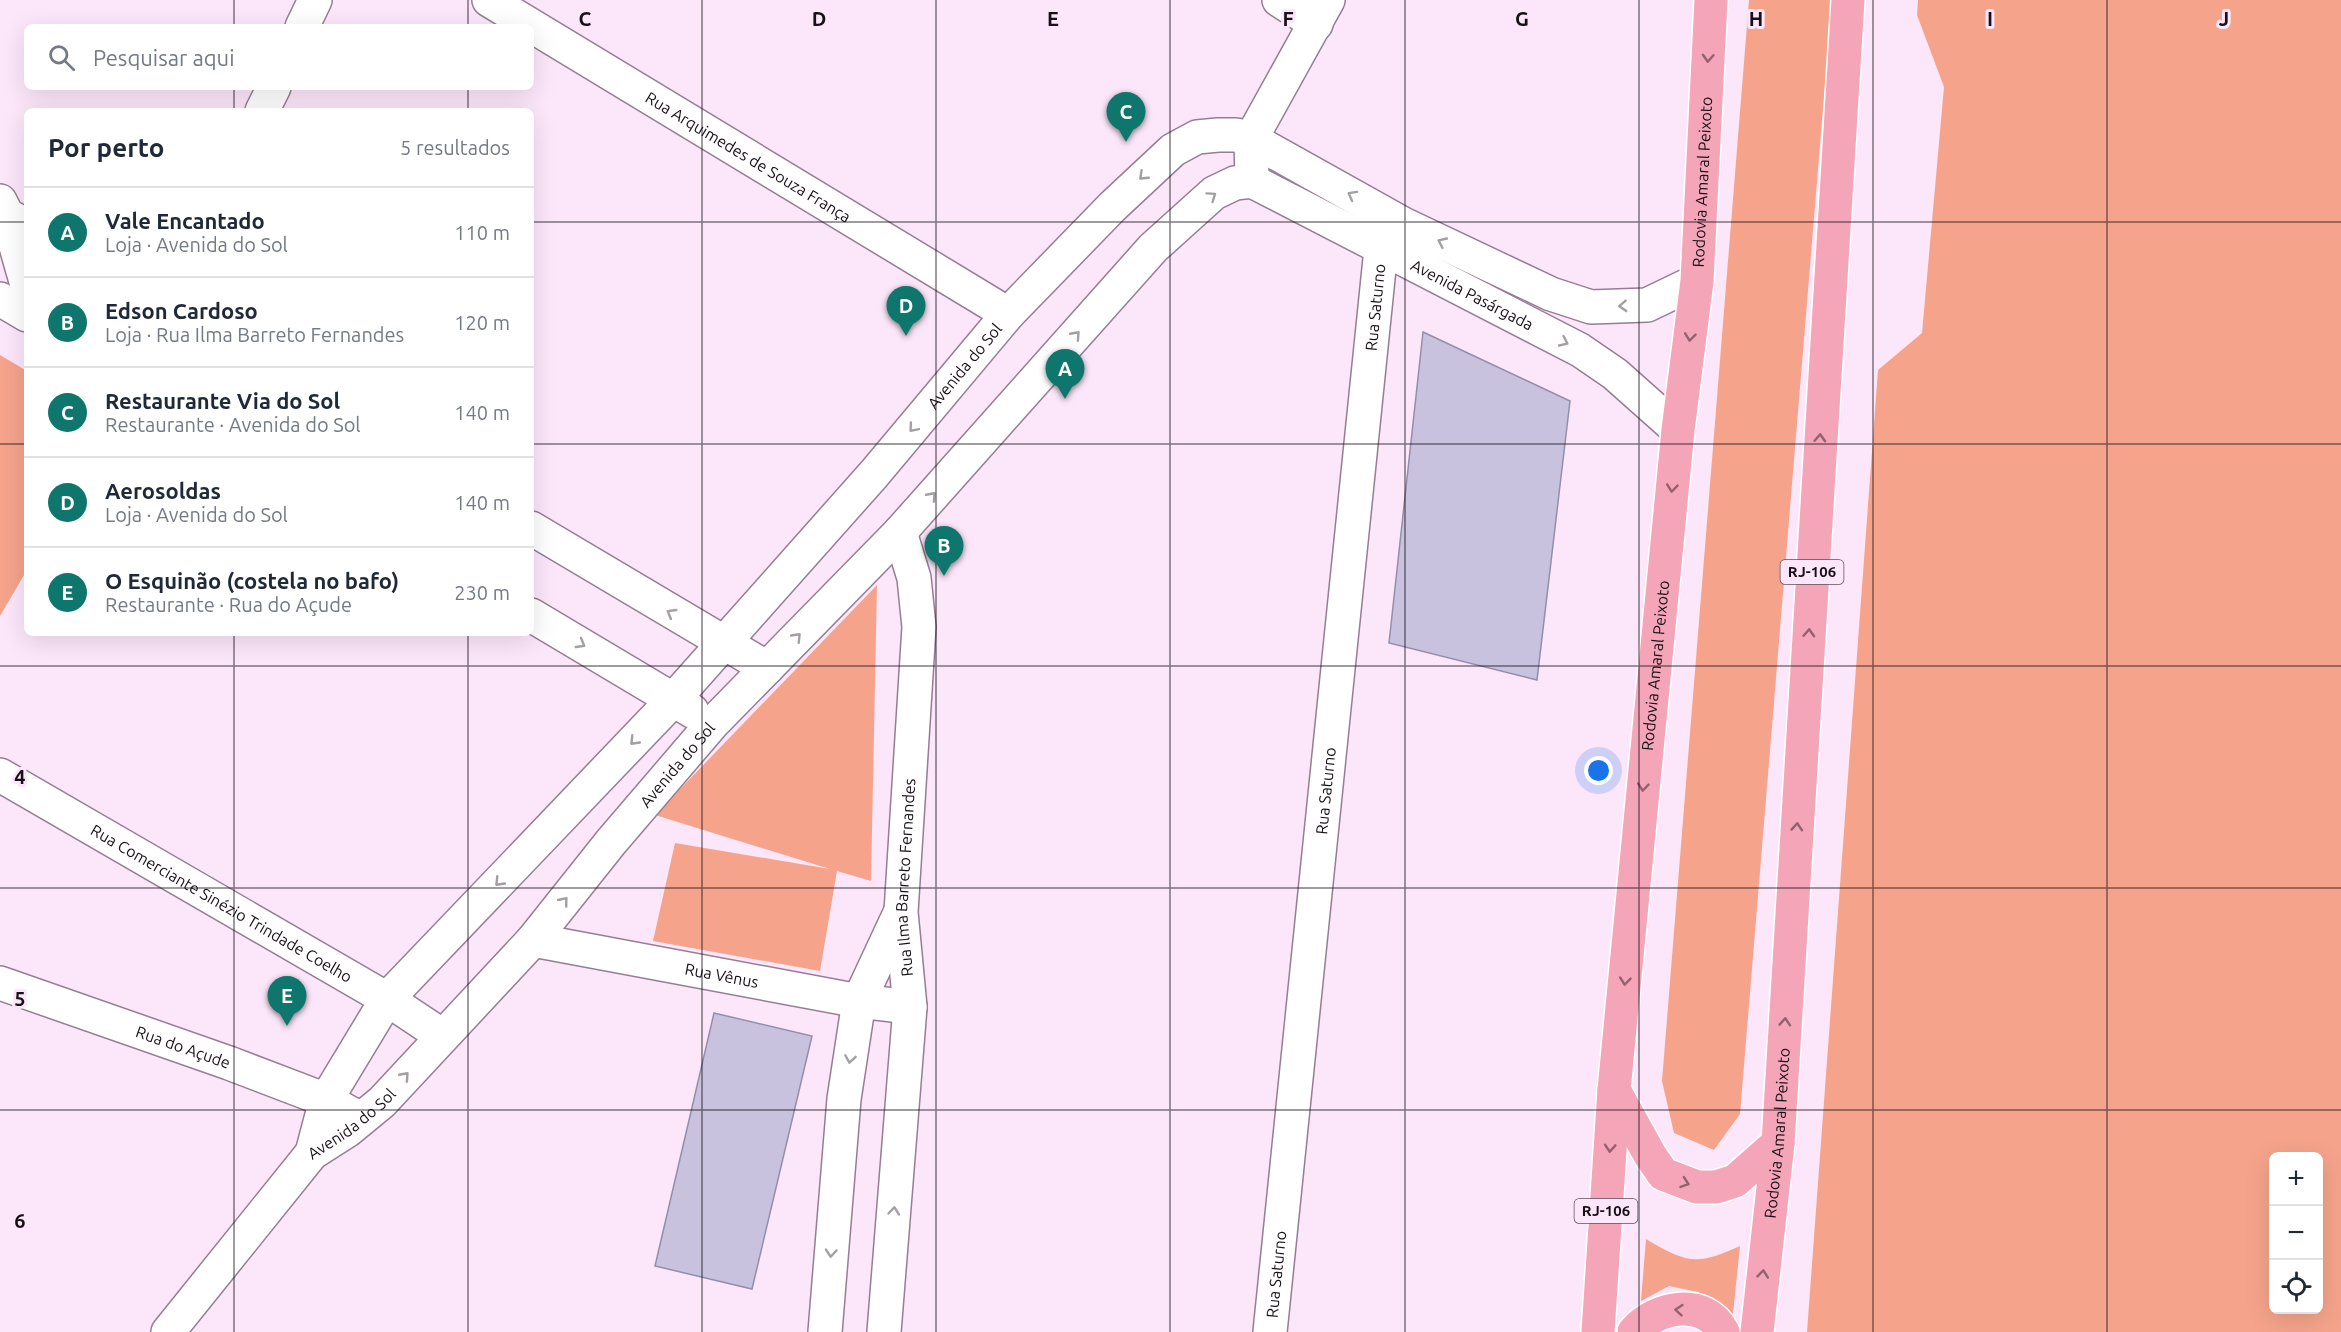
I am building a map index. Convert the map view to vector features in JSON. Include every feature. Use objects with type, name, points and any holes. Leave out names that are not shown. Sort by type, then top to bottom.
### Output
[{"type":"highway","name":"Rodovia Amaral Peixoto","points":[[1598,1332],[1614,1090],[1678,430],[1697,281],[1712,0]]},
{"type":"highway","name":"Rodovia Amaral Peixoto","points":[[1757,1332],[1778,1143],[1848,0]]},
{"type":"highway","points":[[1614,1090],[1663,1174],[1697,1188],[1716,1187],[1735,1181],[1778,1143]]},
{"type":"highway","points":[[1635,1332],[1643,1322],[1655,1314],[1674,1309],[1697,1312],[1709,1318],[1723,1332]]},
{"type":"street","points":[[303,24],[315,0]]},
{"type":"street","name":"Rua Arquimedes de Souza França","points":[[489,0],[529,24]]},
{"type":"street","points":[[1252,181],[1251,139],[1322,12],[1279,0]]},
{"type":"street","name":"Rua Arquimedes de Souza França","points":[[534,27],[1008,315]]},
{"type":"street","points":[[264,108],[272,90]]},
{"type":"street","name":"Avenida do Sol","points":[[312,1154],[326,1100],[387,999],[674,699],[721,643],[874,474],[1008,315],[1112,207],[1173,150],[1197,137],[1236,135],[1251,139]]},
{"type":"street","name":"Avenida Pasárgada","points":[[1251,139],[1403,224],[1551,294],[1591,307],[1647,305],[1697,281]]},
{"type":"street","name":"Avenida do Sol","points":[[312,1154],[381,1102],[441,1035],[533,940],[611,842],[712,724],[900,532],[1153,249],[1214,193],[1235,183],[1252,181]]},
{"type":"street","name":"Avenida Pasárgada","points":[[1252,181],[1580,350],[1615,374],[1678,430]]},
{"type":"street","points":[[8,213],[24,274]]},
{"type":"street","name":"Rua Saturno","points":[[1270,1332],[1381,249]]},
{"type":"street","points":[[0,299],[24,313]]},
{"type":"street","points":[[534,530],[721,643],[767,668]]},
{"type":"street","name":"Rua Ilma Barreto Fernandes","points":[[884,1332],[910,1007],[901,912],[919,627],[914,578],[900,532]]},
{"type":"street","points":[[534,617],[674,699],[712,724]]},
{"type":"street","name":"Rua Comerciante Sinézio Trindade Coelho","points":[[0,775],[387,999],[441,1035]]},
{"type":"street","points":[[825,1332],[844,1099],[859,1001],[901,912]]},
{"type":"street","name":"Rua Vênus","points":[[533,940],[859,1001],[910,1007]]},
{"type":"street","name":"Rua do Açude","points":[[0,983],[326,1100],[361,1119]]},
{"type":"street","points":[[168,1332],[312,1154]]},
{"type":"shaded area","points":[[1749,0],[1832,0],[1740,1114],[1714,1150],[1674,1133],[1662,1081]]},
{"type":"shaded area","points":[[1918,0],[2341,0],[2341,1332],[1807,1332],[1878,370],[1922,333],[1944,87],[1917,15]]},
{"type":"shaded area","points":[[0,355],[24,369],[24,575],[0,616]]},
{"type":"shaded area","points":[[877,585],[871,881],[837,871],[820,971],[653,941],[675,843],[830,869],[655,815]]},
{"type":"shaded area","points":[[1646,1239],[1672,1253],[1692,1259],[1713,1257],[1740,1246],[1733,1314],[1698,1292],[1669,1286],[1641,1301]]},
{"type":"building","points":[[1423,332],[1570,401],[1537,680],[1389,643]]},
{"type":"building","points":[[714,1013],[812,1036],[752,1289],[655,1266]]},
{"type":"place","name":"Restaurante Via do Sol","points":[[1126,142]]},
{"type":"place","name":"Aerosoldas","points":[[906,336]]},
{"type":"place","name":"Vale Encantado","points":[[1065,399]]},
{"type":"place","name":"Edson Cardoso","points":[[944,576]]},
{"type":"place","name":"O Esquinão (costela no bafo)","points":[[287,1026]]}]
